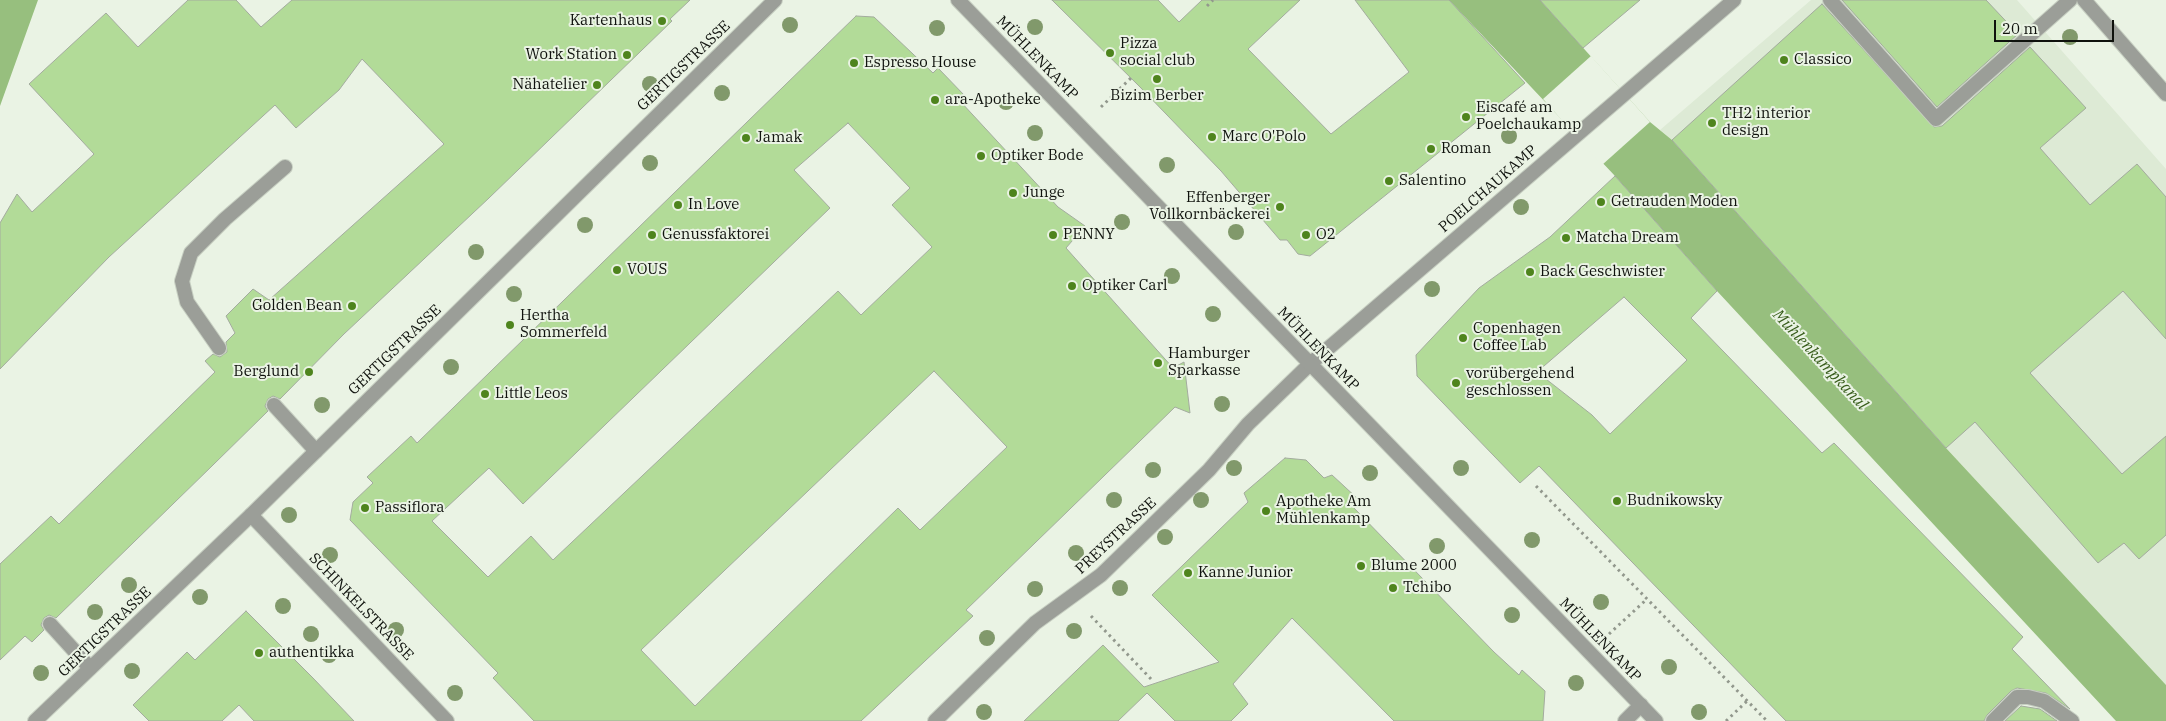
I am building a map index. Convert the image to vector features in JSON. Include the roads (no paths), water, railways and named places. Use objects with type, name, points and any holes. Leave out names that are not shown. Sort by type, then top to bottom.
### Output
[{"type":"street","name":"GERTIGSTRASSE","points":[[35,721],[251,515],[775,0]]},
{"type":"street","name":"MÜHLENKAMP","points":[[958,0],[1656,721]]},
{"type":"street","name":"POELCHAUKAMP","points":[[1310,364],[1734,0]]},
{"type":"street","points":[[1830,0],[1936,119],[2070,0]]},
{"type":"street","points":[[2084,0],[2166,94]]},
{"type":"street","points":[[219,348],[187,302],[182,281],[191,253],[225,219],[285,168]]},
{"type":"street","name":"PREYSTRASSE","points":[[935,721],[1035,623],[1101,575],[1209,470],[1248,424],[1310,364]]},
{"type":"street","points":[[274,405],[316,451]]},
{"type":"street","name":"SCHINKELSTRASSE","points":[[251,515],[447,721]]},
{"type":"street","points":[[50,624],[90,668]]},
{"type":"street","points":[[1993,721],[2017,697],[2022,697],[2044,702],[2072,721]]},
{"type":"street","points":[[1625,721],[1641,706]]},
{"type":"water","points":[[0,0],[38,0],[0,106]]},
{"type":"water","name":"Mühlenkampkanal","points":[[1449,0],[1540,0],[1650,122],[1672,140],[1946,448],[2166,685],[2166,721],[2116,721],[1717,291],[1615,176]]},
{"type":"place","name":"Kartenhaus","points":[[662,21]]},
{"type":"place","name":"Pizza social club","points":[[1110,53]]},
{"type":"place","name":"Work Station","points":[[627,55]]},
{"type":"place","name":"Classico","points":[[1784,60]]},
{"type":"place","name":"Espresso House","points":[[854,63]]},
{"type":"place","name":"Bizim Berber","points":[[1157,79]]},
{"type":"place","name":"Nähatelier","points":[[597,85]]},
{"type":"place","name":"ara-Apotheke","points":[[935,100]]},
{"type":"place","name":"Eiscafé am Poelchaukamp","points":[[1466,117]]},
{"type":"place","name":"TH2 interior design","points":[[1712,123]]},
{"type":"place","name":"Marc O'Polo","points":[[1212,137]]},
{"type":"place","name":"Jamak","points":[[746,138]]},
{"type":"place","name":"Roman","points":[[1431,149]]},
{"type":"place","name":"Optiker Bode","points":[[981,156]]},
{"type":"place","name":"Salentino","points":[[1389,181]]},
{"type":"place","name":"Junge","points":[[1013,193]]},
{"type":"place","name":"Getrauden Moden","points":[[1601,202]]},
{"type":"place","name":"In Love","points":[[678,205]]},
{"type":"place","name":"Effenberger Vollkornbäckerei","points":[[1280,207]]},
{"type":"place","name":"Genussfaktorei","points":[[652,235]]},
{"type":"place","name":"PENNY","points":[[1053,235]]},
{"type":"place","name":"O2","points":[[1306,235]]},
{"type":"place","name":"Matcha Dream","points":[[1566,238]]},
{"type":"place","name":"VOUS","points":[[617,270]]},
{"type":"place","name":"Back Geschwister","points":[[1530,272]]},
{"type":"place","name":"Optiker Carl","points":[[1072,286]]},
{"type":"place","name":"Golden Bean","points":[[352,306]]},
{"type":"place","name":"Hertha Sommerfeld","points":[[510,325]]},
{"type":"place","name":"Copenhagen Coffee Lab","points":[[1463,338]]},
{"type":"place","name":"Hamburger Sparkasse","points":[[1158,363]]},
{"type":"place","name":"Berglund","points":[[309,372]]},
{"type":"place","name":"vorübergehend geschlossen","points":[[1456,383]]},
{"type":"place","name":"Little Leos","points":[[485,394]]},
{"type":"place","name":"Budnikowsky","points":[[1617,501]]},
{"type":"place","name":"Passiflora","points":[[365,508]]},
{"type":"place","name":"Apotheke Am Mühlenkamp","points":[[1266,511]]},
{"type":"place","name":"Blume 2000","points":[[1361,566]]},
{"type":"place","name":"Kanne Junior","points":[[1188,573]]},
{"type":"place","name":"Tchibo","points":[[1393,588]]},
{"type":"place","name":"authentikka","points":[[259,653]]}]
